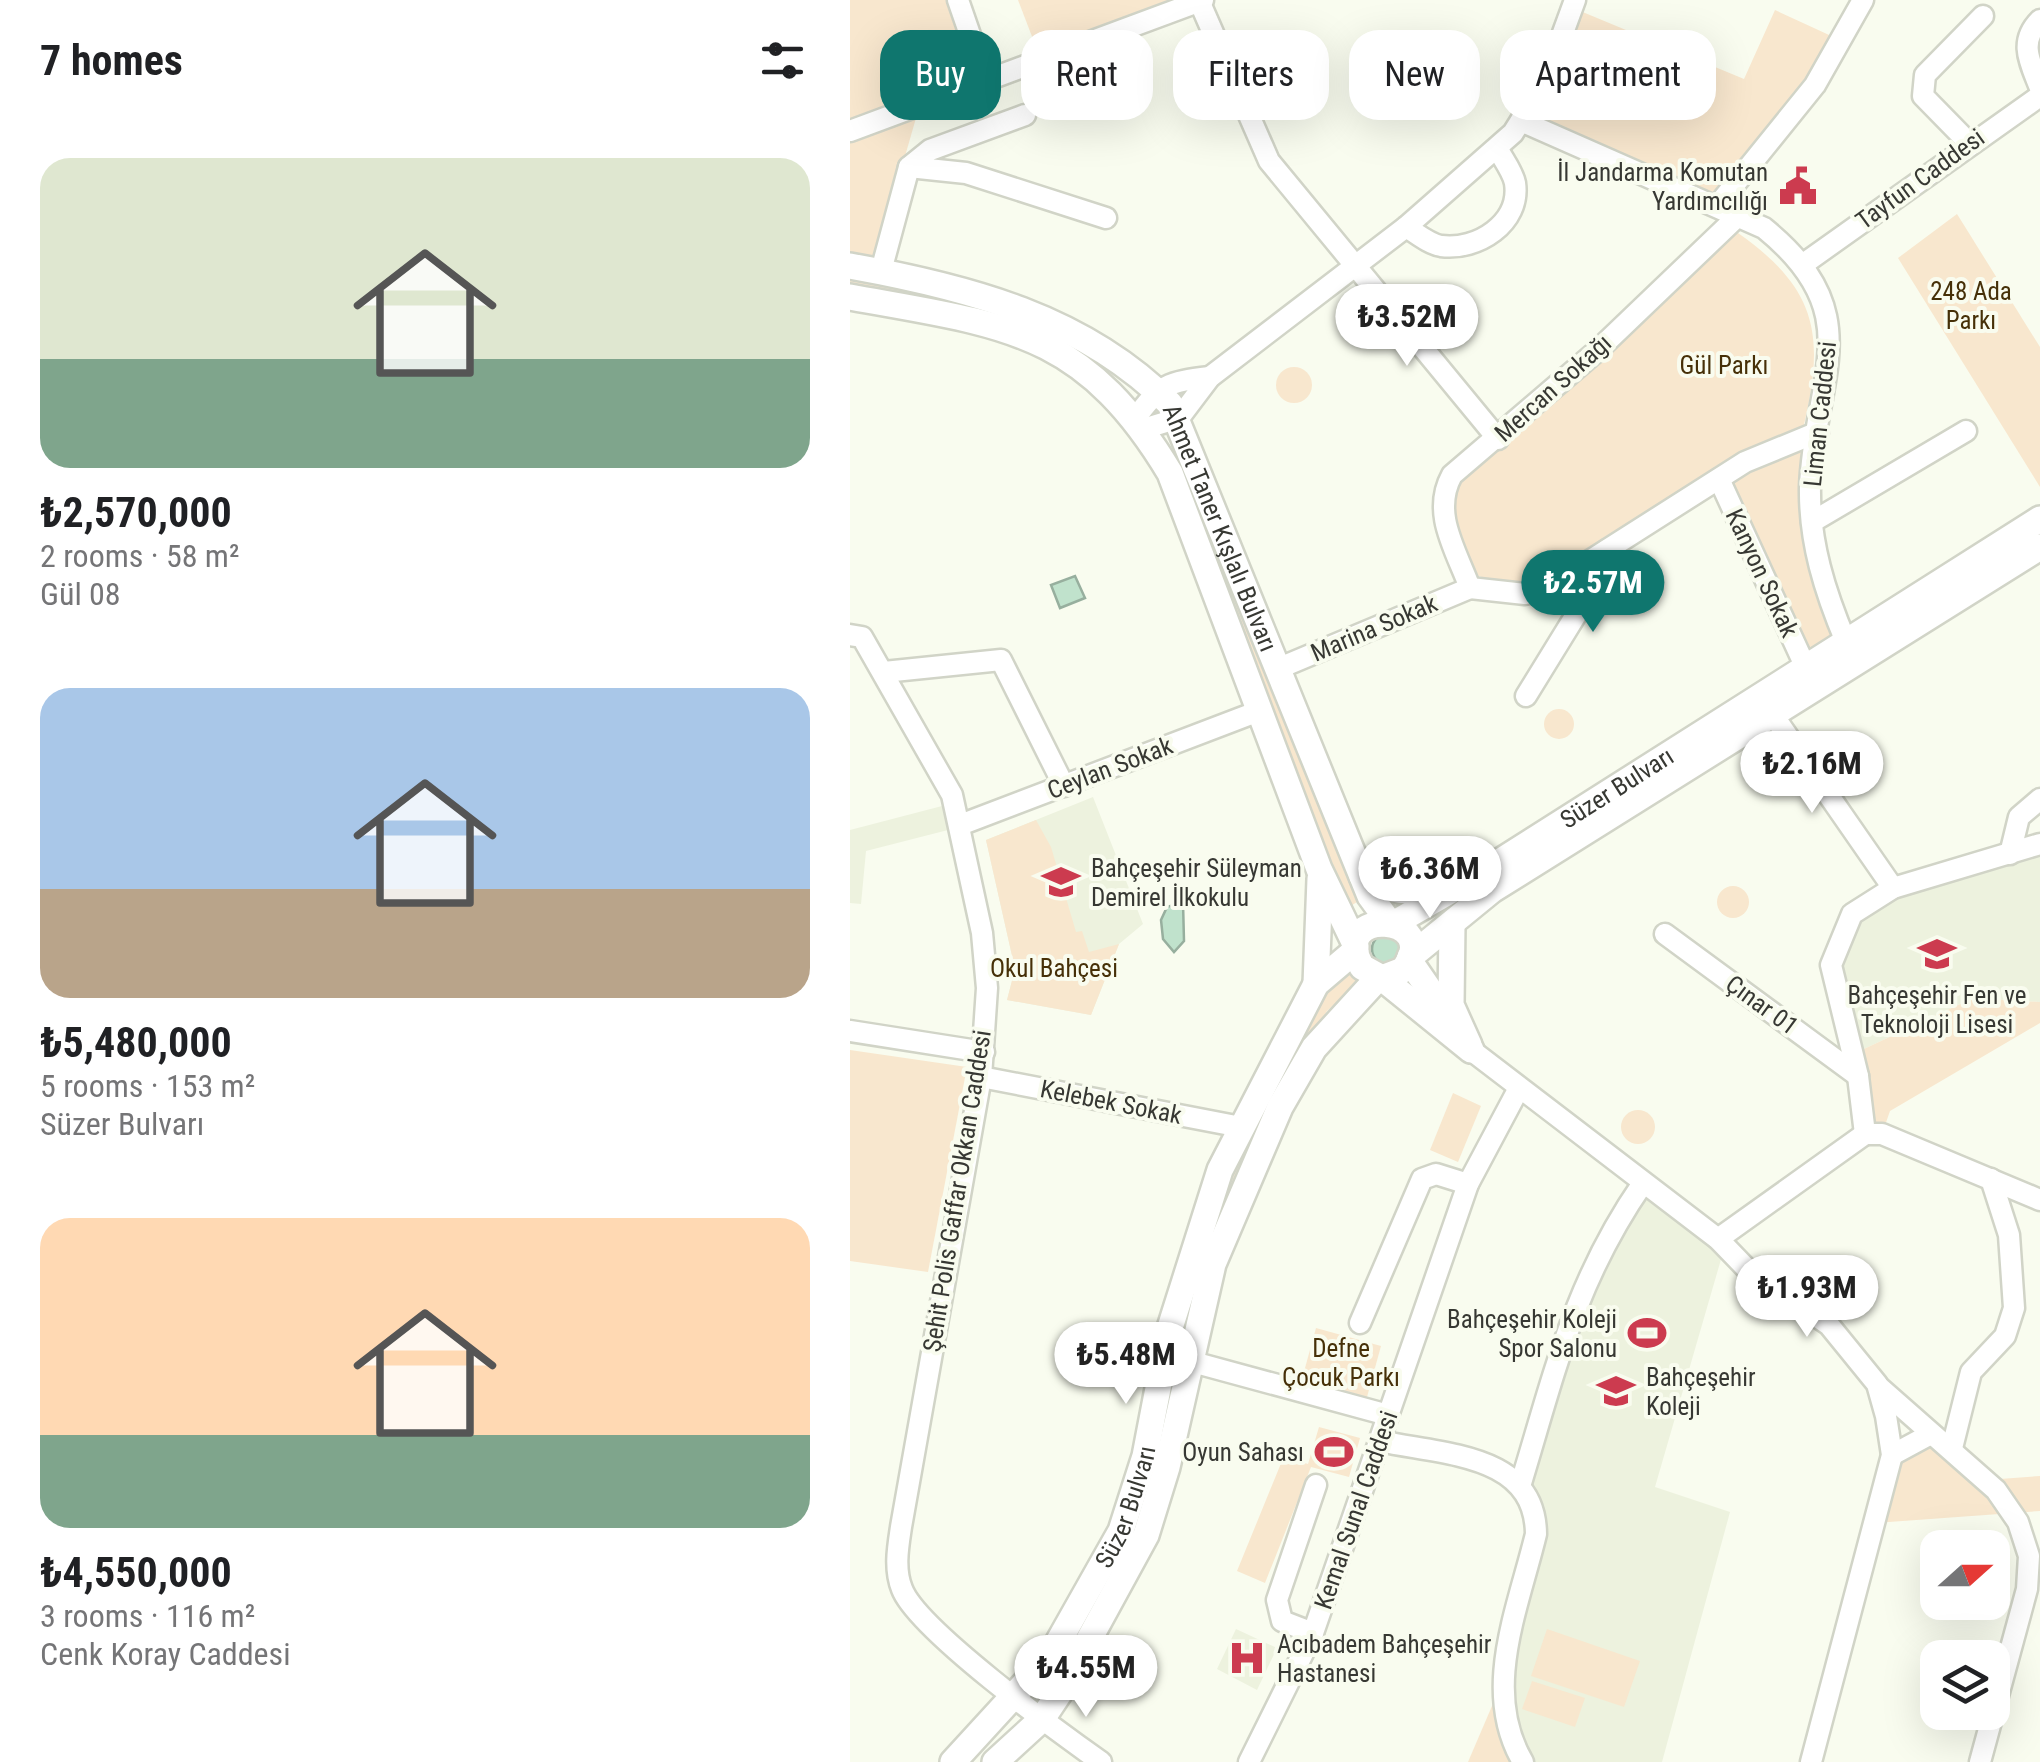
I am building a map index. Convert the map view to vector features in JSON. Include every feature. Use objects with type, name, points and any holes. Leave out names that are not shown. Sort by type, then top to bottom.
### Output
[{"type":"main road","name":"Ahmet Taner Kışlalı Bulvarı","points":[[850,266],[962,290],[1063,325],[1156,390],[1178,418],[1370,896],[1391,923]]},
{"type":"main road","name":"Ahmet Taner Kışlalı Bulvarı","points":[[850,297],[990,322],[1034,337],[1074,360],[1139,424],[1170,473],[1320,869],[1356,948]]},
{"type":"main road","name":"Süzer Bulvarı","points":[[1391,923],[2040,519]]},
{"type":"main road","name":"Süzer Bulvarı","points":[[1410,959],[1492,890],[2040,547]]},
{"type":"main road","points":[[1316,984],[1320,869]]},
{"type":"main road","points":[[1362,876],[1382,888],[1412,892],[1455,886]]},
{"type":"main road","points":[[1391,923],[1407,935],[1410,959],[1471,1050],[1362,967],[1356,948],[1367,927],[1391,923]]},
{"type":"main road","points":[[1452,924],[1452,1005],[1471,1050]]},
{"type":"main road","name":"Süzer Bulvarı","points":[[952,1762],[1017,1697],[1052,1655],[1121,1530],[1144,1456],[1188,1262],[1220,1170],[1316,984],[1356,948]]},
{"type":"main road","points":[[1380,978],[1396,975],[1410,959]]},
{"type":"main road","name":"Süzer Bulvarı","points":[[995,1762],[1042,1719],[1112,1604],[1146,1535],[1167,1468],[1213,1264],[1280,1107],[1314,1048],[1380,978]]},
{"type":"street","points":[[958,0],[968,30]]},
{"type":"street","points":[[1139,424],[1178,418],[1210,377],[1406,227],[1496,148],[1521,122],[1546,82],[1575,0]]},
{"type":"street","points":[[1718,204],[1816,86],[1863,0]]},
{"type":"street","points":[[1001,75],[1201,2],[1269,161],[1498,438]]},
{"type":"street","points":[[1969,143],[1924,96],[1925,75],[1983,16]]},
{"type":"street","points":[[2040,20],[2030,30],[2026,50],[2040,92]]},
{"type":"street","name":"Tayfun Caddesi","points":[[1802,265],[2040,92]]},
{"type":"street","points":[[881,272],[909,167],[930,150],[1021,115]]},
{"type":"street","points":[[850,132],[882,120]]},
{"type":"street","name":"Liman Caddesi","points":[[1521,122],[1718,204],[1764,228],[1802,265],[1825,311],[1832,347],[1810,484],[1823,588],[1846,642]]},
{"type":"street","points":[[1406,227],[1439,246],[1467,244],[1500,229],[1515,203],[1515,180],[1496,148]]},
{"type":"street","points":[[909,167],[966,174],[1106,218]]},
{"type":"street","name":"Mercan Sokağı","points":[[1470,588],[1442,512],[1441,494],[1452,474],[1598,350],[1738,215]]},
{"type":"street","points":[[1139,424],[1156,390],[1175,381],[1210,377]]},
{"type":"street","points":[[1812,522],[1966,431]]},
{"type":"street","points":[[1470,588],[1525,594],[1547,588],[1745,462],[1818,432]]},
{"type":"street","name":"Kanyon Sokak","points":[[1718,479],[1806,668]]},
{"type":"street","points":[[1526,696],[1598,580],[1607,550]]},
{"type":"street","name":"Marina Sokak","points":[[1278,668],[1470,588]]},
{"type":"street","name":"Şehit Polis Gaffar Okkan Caddesi","points":[[850,618],[856,636],[884,672],[952,794],[982,933],[988,988],[981,1077],[897,1558],[901,1588],[916,1614],[1042,1719],[1101,1762]]},
{"type":"street","points":[[884,672],[1001,660],[1064,786]]},
{"type":"street","name":"Ceylan Sokak","points":[[960,826],[1260,710]]},
{"type":"street","points":[[1773,715],[1893,888]]},
{"type":"street","points":[[2010,854],[2019,816],[2040,799]]},
{"type":"street","points":[[1865,1134],[1858,1076],[1831,966],[1852,914],[1893,888],[2040,844]]},
{"type":"street","name":"Çınar 01","points":[[1665,934],[1858,1076]]},
{"type":"street","points":[[850,1031],[984,1052]]},
{"type":"street","points":[[1471,1050],[1718,1240],[1746,1268],[1829,1324],[1876,1384],[1929,1435],[1952,1448],[1996,1490],[2018,1522],[2029,1556],[2027,1589],[1980,1762]]},
{"type":"street","name":"Kelebek Sokak","points":[[981,1077],[1241,1127]]},
{"type":"street","name":"Kemal Sunal Caddesi","points":[[1249,1762],[1313,1633],[1468,1184],[1519,1088]]},
{"type":"street","points":[[1718,1240],[1865,1134],[1882,1134],[2040,1200]]},
{"type":"street","points":[[1360,1323],[1422,1179],[1436,1174],[1468,1184]]},
{"type":"street","points":[[1952,1448],[1971,1372],[2005,1336],[2014,1308],[2009,1235],[1991,1179]]},
{"type":"street","points":[[1522,1484],[1577,1299],[1607,1235],[1643,1182]]},
{"type":"street","points":[[1165,1352],[1388,1415]]},
{"type":"street","points":[[1811,1762],[1892,1454],[1876,1384]]},
{"type":"street","points":[[1892,1454],[1929,1435]]},
{"type":"street","points":[[1380,1441],[1494,1466],[1522,1484],[1536,1510],[1536,1534],[1500,1692],[1506,1728],[1523,1762]]},
{"type":"street","points":[[1313,1633],[1282,1621],[1277,1600],[1316,1485]]},
{"type":"shaded area","points":[[1075,576],[1085,598],[1060,608],[1051,585]]},
{"type":"shaded area","name":"Okul Bahçesi","points":[[1093,797],[1143,924],[1119,944],[1091,1015],[1007,1000],[1015,969],[986,840]]},
{"type":"shaded area","points":[[942,806],[948,830],[866,851],[861,904],[850,903],[850,830]]},
{"type":"shaded area","name":"Bahçeşehir Fen ve Teknoloji Lisesi","points":[[2040,844],[2040,1002],[1973,998],[1851,1055],[1838,942],[1870,901]]},
{"type":"shaded area","points":[[1183,902],[1184,941],[1174,952],[1163,939],[1161,920],[1167,907]]},
{"type":"shaded area","points":[[1387,934],[1401,943],[1402,949],[1393,963],[1387,964],[1373,955],[1372,949],[1381,935]]},
{"type":"shaded area","name":"Bahçeşehir Koleji","points":[[1643,1183],[1724,1249],[1655,1487],[1730,1512],[1662,1762],[1523,1762],[1506,1728],[1512,1630],[1536,1534],[1521,1483],[1577,1299]]},
{"type":"shaded area","name":"Acıbadem Bahçeşehir Hastanesi","points":[[1236,1629],[1277,1648],[1257,1690],[1217,1669]]},
{"type":"green space","points":[[850,0],[951,0],[958,30],[880,30],[880,110],[850,121]]},
{"type":"green space","points":[[1018,0],[1203,0],[1122,30],[1030,30]]},
{"type":"green space","points":[[1573,8],[1626,30],[1563,30]]},
{"type":"green space","points":[[1775,10],[1840,40],[1718,205],[1521,121],[1716,120],[1716,67],[1744,79]]},
{"type":"green space","points":[[915,120],[876,257],[850,252],[850,142]]},
{"type":"green space","name":"248 Ada Parkı","points":[[1957,214],[2040,347],[2040,487],[1898,258]]},
{"type":"green space","name":"Gül Parkı","points":[[1738,233],[1785,275],[1809,318],[1814,368],[1803,429],[1699,479],[1535,585],[1501,584],[1476,575],[1456,519],[1453,492],[1485,456],[1723,237]]},
{"type":"green space","points":[[850,279],[1027,319],[1111,367],[1106,375],[850,287]]},
{"type":"green space","points":[[1294,367],[1307,372],[1312,385],[1307,398],[1294,403],[1281,398],[1276,385],[1281,372]]},
{"type":"green space","points":[[1818,432],[1810,484],[1846,642],[1806,668],[1719,479]]},
{"type":"green space","points":[[1188,470],[1340,859],[1365,897],[1349,907],[1183,472]]},
{"type":"green space","points":[[1559,709],[1570,713],[1574,724],[1570,735],[1559,739],[1548,735],[1544,724],[1548,713]]},
{"type":"green space","name":"Okul Bahçesi","points":[[1036,820],[1051,847],[1076,932],[1082,931],[1089,952],[1119,944],[1091,1015],[1007,1000],[1015,969],[986,840]]},
{"type":"green space","points":[[1733,886],[1745,890],[1749,902],[1745,914],[1733,918],[1721,914],[1717,902],[1721,890]]},
{"type":"green space","points":[[1342,967],[1365,977],[1327,1011],[1262,1126],[1142,1532],[1047,1694],[1042,1687],[1096,1599],[1140,1507],[1165,1424],[1188,1306],[1234,1174],[1294,1047]]},
{"type":"green space","points":[[1973,998],[2040,1002],[2040,1023],[1890,1111],[1882,1134],[1865,1134],[1851,1055]]},
{"type":"green space","points":[[850,1050],[967,1067],[928,1272],[850,1261]]},
{"type":"green space","points":[[1453,1093],[1481,1106],[1458,1162],[1430,1150]]},
{"type":"green space","points":[[1638,1110],[1650,1115],[1655,1127],[1650,1139],[1638,1144],[1626,1139],[1621,1127],[1626,1115]]},
{"type":"green space","name":"Defne Çocuk Parkı","points":[[1316,1328],[1381,1346],[1367,1397],[1302,1379]]},
{"type":"green space","points":[[1319,1427],[1360,1438],[1349,1477],[1311,1467],[1265,1583],[1237,1571],[1284,1456],[1308,1464]]},
{"type":"green space","points":[[1929,1435],[1986,1480],[2040,1476],[2040,1511],[1875,1523],[1892,1455]]},
{"type":"green space","points":[[1547,1629],[1640,1661],[1624,1707],[1531,1676]]},
{"type":"green space","points":[[1532,1681],[1585,1698],[1575,1727],[1522,1709]]},
{"type":"green space","points":[[1501,1685],[1523,1762],[1468,1762]]},
{"type":"place","name":"İl Jandarma Komutan Yardımcılığı","points":[[1798,186]]},
{"type":"place","name":"Bahçeşehir Süleyman Demirel İlkokulu","points":[[1061,882]]},
{"type":"place","name":"Bahçeşehir Fen ve Teknoloji Lisesi","points":[[1937,954]]},
{"type":"place","name":"Bahçeşehir Koleji Spor Salonu","points":[[1647,1333]]},
{"type":"place","name":"Bahçeşehir Koleji","points":[[1616,1391]]},
{"type":"place","name":"Oyun Sahası","points":[[1334,1452]]},
{"type":"place","name":"Acıbadem Bahçeşehir Hastanesi","points":[[1247,1658]]}]
